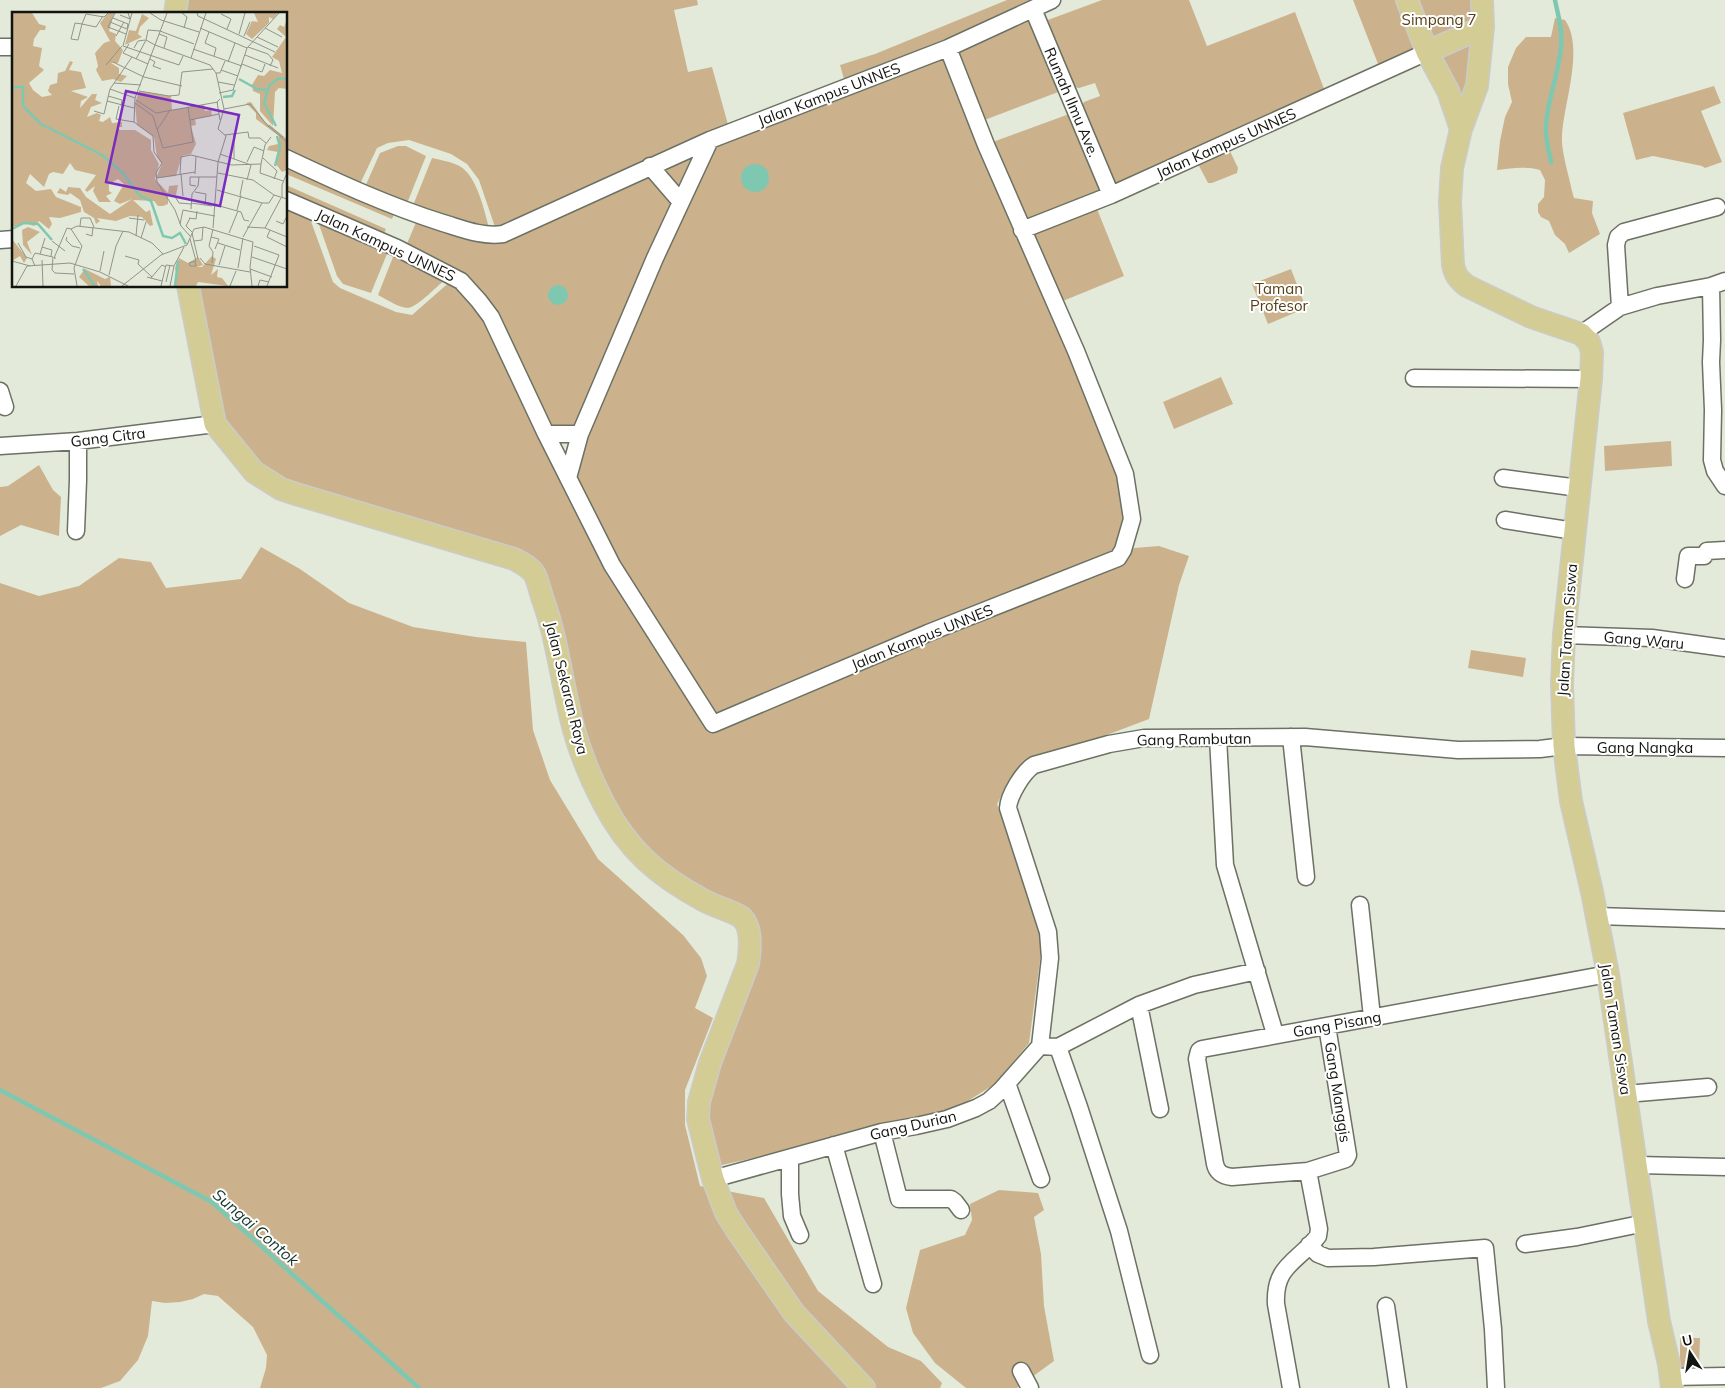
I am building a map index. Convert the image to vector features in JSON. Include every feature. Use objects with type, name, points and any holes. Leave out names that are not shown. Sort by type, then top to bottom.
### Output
[{"type":"main road","points":[[1407,0],[1427,52],[1448,91],[1461,129]]},
{"type":"main road","points":[[1482,0],[1478,86],[1461,129],[1452,168],[1450,202],[1455,273],[1466,286],[1493,300],[1531,317],[1581,334]]},
{"type":"main road","points":[[1427,52],[1482,27]]},
{"type":"main road","points":[[188,288],[215,424]]},
{"type":"main road","name":"Jalan Taman Siswa","points":[[1581,334],[1589,342],[1592,352],[1591,380],[1564,635],[1562,684],[1564,746],[1571,801],[1608,974],[1659,1321],[1671,1382]]},
{"type":"main road","name":"Jalan Sekaran Raya","points":[[215,424],[254,472],[280,489],[514,559],[526,565],[534,574],[550,618],[574,731],[590,776],[604,806],[627,842],[644,860],[674,884],[708,903],[741,917],[746,924],[750,951],[748,964],[710,1063],[699,1102],[698,1119],[713,1179],[726,1213],[794,1313],[864,1388]]},
{"type":"street","name":"Jalan Kampus UNNES","points":[[288,159],[404,210],[473,232],[494,235],[512,231],[710,140],[948,48],[1052,0]]},
{"type":"street","name":"Rumah Ilmu Ave.","points":[[1034,9],[1111,195]]},
{"type":"street","name":"Jalan Kampus UNNES","points":[[288,201],[397,248],[461,281],[468,287],[491,317],[546,434],[612,565],[713,724],[928,633],[1118,558],[1124,550],[1132,518],[1125,474],[1076,351],[1022,230],[948,48]]},
{"type":"street","name":"Jalan Kampus UNNES","points":[[1022,230],[1111,195],[1427,52]]},
{"type":"street","points":[[568,478],[580,434],[655,258],[710,140]]},
{"type":"street","points":[[650,166],[681,202]]},
{"type":"street","points":[[1620,307],[1616,246],[1618,237],[1624,232],[1717,207]]},
{"type":"street","points":[[1581,334],[1620,307],[1657,296],[1718,284],[1710,362],[1713,410],[1712,460],[1715,471],[1725,486]]},
{"type":"street","points":[[1414,378],[1591,380]]},
{"type":"street","name":"Gang Citra","points":[[0,446],[78,441],[215,424]]},
{"type":"street","points":[[546,434],[580,434]]},
{"type":"street","points":[[76,531],[78,441]]},
{"type":"street","points":[[1504,478],[1579,488]]},
{"type":"street","points":[[1505,520],[1574,531]]},
{"type":"street","points":[[1685,579],[1688,556],[1704,556],[1706,551],[1725,550]]},
{"type":"street","name":"Gang Waru","points":[[1564,635],[1652,638],[1725,648]]},
{"type":"street","points":[[1291,737],[1306,877]]},
{"type":"street","name":"Gang Rambutan","points":[[1040,1046],[1050,946],[1048,932],[1008,811],[1010,799],[1026,770],[1034,765],[1109,744],[1144,738],[1291,737],[1458,750],[1540,749],[1564,746]]},
{"type":"street","name":"Gang Pisang","points":[[1218,738],[1225,865],[1275,1034],[1608,974]]},
{"type":"street","name":"Gang Nangka","points":[[1564,746],[1725,748]]},
{"type":"street","points":[[1360,905],[1372,1018]]},
{"type":"street","points":[[1597,916],[1725,920]]},
{"type":"street","points":[[1040,1046],[1058,1047],[1139,1005],[1194,985],[1257,971]]},
{"type":"street","points":[[1139,1005],[1160,1109]]},
{"type":"street","name":"Gang Manggis","points":[[1308,1171],[1346,1159],[1348,1155],[1327,1026]]},
{"type":"street","points":[[1275,1034],[1202,1049],[1199,1051],[1197,1058],[1216,1168],[1220,1174],[1232,1177],[1308,1171],[1319,1229],[1318,1236],[1283,1271],[1277,1282],[1276,1292],[1276,1304],[1291,1388]]},
{"type":"street","name":"Gang Durian","points":[[713,1179],[882,1132],[916,1126],[954,1116],[989,1101],[1007,1084],[1040,1046]]},
{"type":"street","points":[[1058,1047],[1119,1231],[1150,1355]]},
{"type":"street","points":[[1007,1084],[1041,1179]]},
{"type":"street","points":[[1626,1094],[1708,1087]]},
{"type":"street","points":[[882,1132],[899,1199],[950,1199],[961,1210]]},
{"type":"street","points":[[834,1145],[873,1284]]},
{"type":"street","points":[[790,1158],[792,1216],[800,1235]]},
{"type":"street","points":[[1637,1164],[1725,1167]]},
{"type":"street","points":[[1525,1244],[1577,1237],[1645,1223]]},
{"type":"street","points":[[1309,1245],[1318,1254],[1328,1258],[1374,1257],[1485,1248],[1493,1329],[1496,1388]]},
{"type":"street","points":[[1386,1306],[1398,1388]]},
{"type":"street","points":[[1021,1371],[1030,1388]]},
{"type":"street","points":[[1671,1382],[1725,1376]]},
{"type":"green space","points":[[183,0],[697,0],[698,5],[674,10],[688,72],[712,67],[729,128],[496,230],[479,180],[467,164],[451,154],[409,140],[388,143],[377,148],[360,184],[288,154],[288,12],[180,12]]},
{"type":"green space","points":[[1007,0],[1035,0],[943,40],[844,79],[840,65],[875,54]]},
{"type":"green space","points":[[1102,0],[1189,0],[1207,46],[1295,12],[1326,94],[1117,188],[1080,109],[1084,102],[1100,96],[1095,83],[1079,88],[1071,86],[1045,21]]},
{"type":"green space","points":[[1353,0],[1403,0],[1420,46],[1380,69]]},
{"type":"green space","name":"Simpang 7","points":[[1412,0],[1478,0],[1477,21],[1431,42]]},
{"type":"green space","points":[[1031,16],[1061,91],[982,121],[954,50]]},
{"type":"green space","points":[[1555,18],[1565,20],[1571,32],[1573,46],[1571,77],[1563,124],[1562,143],[1564,156],[1574,198],[1593,201],[1592,213],[1600,234],[1569,253],[1565,244],[1555,235],[1549,221],[1541,217],[1538,212],[1538,204],[1544,197],[1545,180],[1540,170],[1514,168],[1497,170],[1505,117],[1512,102],[1508,84],[1508,67],[1516,48],[1526,37],[1551,37]]},
{"type":"green space","points":[[1478,34],[1463,116],[1434,53]]},
{"type":"green space","points":[[945,53],[1121,476],[1128,517],[1115,551],[881,643],[720,712],[713,717],[614,563],[571,478],[582,436],[712,143]]},
{"type":"green space","points":[[1714,86],[1721,103],[1701,111],[1722,162],[1705,168],[1653,156],[1636,160],[1623,113]]},
{"type":"green space","points":[[1072,113],[1105,193],[1025,225],[990,143]]},
{"type":"green space","points":[[398,146],[406,146],[426,156],[406,206],[365,187],[380,153]]},
{"type":"green space","points":[[703,148],[681,196],[656,167]]},
{"type":"green space","points":[[1229,149],[1238,168],[1237,173],[1208,183],[1197,162]]},
{"type":"green space","points":[[432,158],[455,164],[463,168],[469,175],[482,203],[490,231],[412,208]]},
{"type":"green space","points":[[288,164],[395,212],[392,219],[288,175]]},
{"type":"green space","points":[[649,171],[678,202],[578,431],[547,431],[491,313],[406,246],[417,220],[474,238]]},
{"type":"green space","points":[[288,186],[386,229],[383,236],[288,197]]},
{"type":"green space","points":[[1095,204],[1124,276],[1058,303],[1028,232]]},
{"type":"green space","points":[[288,205],[308,213],[333,282],[340,288],[396,312],[412,315],[452,280],[486,320],[711,729],[1120,560],[1134,548],[1159,546],[1189,556],[1179,585],[1149,719],[1017,769],[997,804],[1043,938],[1029,1043],[995,1084],[950,1112],[855,1136],[713,1167],[701,1103],[751,925],[684,884],[632,838],[595,776],[536,569],[283,483],[263,469],[221,422],[194,288],[288,288]]},
{"type":"green space","points":[[316,216],[389,249],[371,293],[343,284],[337,276]]},
{"type":"green space","points":[[395,252],[447,278],[423,300],[412,307],[404,308],[393,303],[378,295]]},
{"type":"green space","name":"Taman Profesor","points":[[1291,269],[1306,308],[1268,324],[1252,284]]},
{"type":"green space","points":[[1221,377],[1233,404],[1174,429],[1163,402]]},
{"type":"green space","points":[[1671,441],[1672,466],[1605,471],[1604,446]]},
{"type":"green space","points":[[39,465],[53,490],[61,497],[59,536],[21,525],[0,536],[0,487],[8,486]]},
{"type":"green space","points":[[261,547],[300,569],[349,603],[413,627],[476,637],[526,642],[533,730],[550,780],[598,859],[683,935],[701,958],[707,976],[695,1008],[713,1018],[685,1090],[685,1125],[700,1186],[764,1198],[818,1291],[888,1347],[921,1361],[942,1383],[940,1388],[260,1388],[266,1368],[267,1355],[253,1327],[218,1296],[204,1294],[180,1302],[165,1303],[152,1301],[148,1336],[138,1360],[120,1381],[101,1388],[0,1388],[0,583],[39,596],[79,586],[119,558],[151,562],[166,588],[241,579]]},
{"type":"green space","points":[[1471,650],[1526,658],[1523,677],[1468,668]]},
{"type":"green space","points":[[999,1190],[1038,1193],[1044,1210],[1034,1217],[1041,1254],[1044,1306],[1054,1361],[1017,1388],[966,1388],[935,1363],[913,1333],[906,1308],[920,1250],[965,1235],[972,1220],[970,1204]]},
{"type":"green space","points":[[1680,1338],[1700,1338],[1699,1367],[1680,1367]]},
{"type":"water","points":[[755,164],[765,168],[769,178],[765,188],[755,192],[745,188],[741,178],[745,168]]},
{"type":"water","points":[[554,285],[562,285],[568,291],[568,299],[562,305],[554,305],[548,299],[548,291]]},
{"type":"waterway","points":[[1551,162],[1546,127],[1560,56],[1561,40],[1560,23],[1555,0]]},
{"type":"waterway","name":"Sungai Contok","points":[[0,1090],[212,1202],[419,1388]]}]
